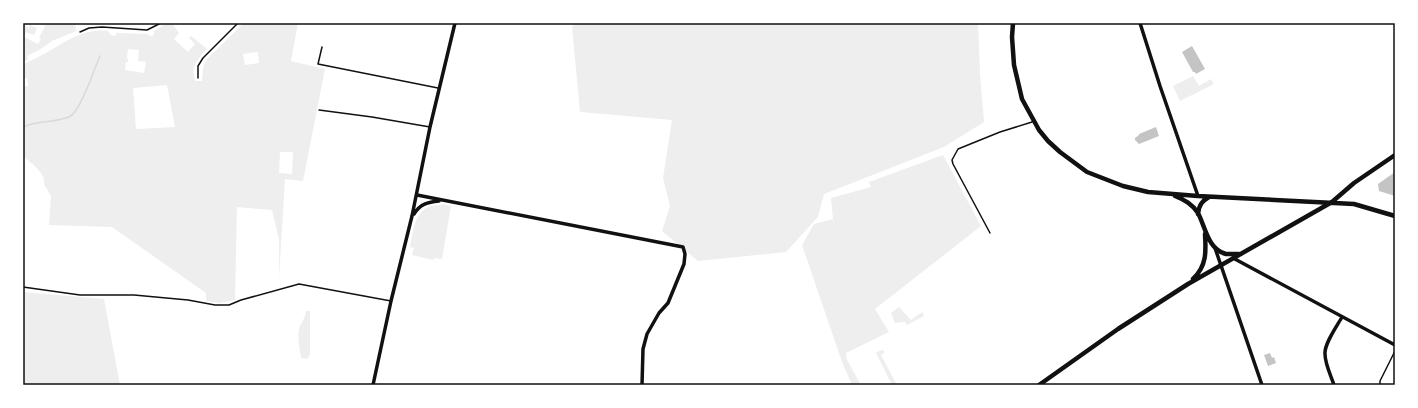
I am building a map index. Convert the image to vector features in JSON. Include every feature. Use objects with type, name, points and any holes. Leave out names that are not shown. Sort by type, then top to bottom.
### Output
[{"type":"main road","points":[[1013,23],[1012,37],[1014,65],[1022,99],[1039,130],[1060,152],[1087,172],[1123,186],[1148,192],[1209,197],[1354,204],[1395,216]]},
{"type":"main road","points":[[1039,385],[1114,332],[1220,264],[1332,202],[1354,184],[1395,155]]},
{"type":"main road","points":[[1171,194],[1185,200],[1192,206],[1198,214],[1205,233],[1214,247],[1225,254],[1240,254]]},
{"type":"main road","points":[[1198,214],[1199,206],[1209,197]]},
{"type":"main road","points":[[1312,201],[1315,206],[1312,213]]},
{"type":"main road","points":[[1188,284],[1202,267],[1206,254],[1205,233]]},
{"type":"street","points":[[373,385],[391,301],[417,195],[430,127],[455,23]]},
{"type":"street","points":[[1140,23],[1198,196]]},
{"type":"street","points":[[417,195],[683,247],[685,254],[684,264],[668,303],[653,321],[642,349],[642,385]]},
{"type":"street","points":[[412,216],[418,208],[429,202],[444,201]]},
{"type":"street","points":[[1214,247],[1262,385]]},
{"type":"street","points":[[1233,258],[1395,345]]},
{"type":"street","points":[[1334,385],[1325,358],[1325,352],[1327,345],[1342,317]]},
{"type":"lane","points":[[80,32],[89,28],[102,27],[147,30],[161,23]]},
{"type":"lane","points":[[198,78],[198,66],[203,58],[238,23]]},
{"type":"lane","points":[[322,47],[318,64],[439,89]]},
{"type":"lane","points":[[319,110],[430,127]]},
{"type":"lane","points":[[990,233],[952,160],[958,149],[1000,132],[1034,121]]},
{"type":"lane","points":[[23,287],[80,295],[134,295],[188,300],[215,305],[229,305],[241,300],[299,284],[391,301]]},
{"type":"lane","points":[[1380,385],[1380,381],[1395,351]]},
{"type":"shaded area","points":[[40,23],[75,23],[76,31],[52,41],[41,49],[27,56],[28,60],[23,62],[23,25],[29,28],[30,25],[37,28],[34,35],[26,32],[24,37],[38,44],[41,39],[39,38],[45,26]]},
{"type":"shaded area","points":[[167,23],[172,23],[179,33],[174,39],[188,52],[195,44],[189,38],[191,36],[207,49],[196,63],[193,72],[195,81],[202,81],[205,61],[244,23],[298,23],[291,61],[325,69],[303,181],[285,179],[279,278],[279,239],[272,210],[237,207],[235,300],[219,303],[206,301],[206,293],[112,227],[49,225],[51,196],[44,184],[43,176],[34,165],[23,156],[23,87],[28,86],[27,78],[23,78],[23,64],[34,60],[64,42],[85,33],[108,31],[111,35],[115,36],[117,33],[148,34],[150,36],[154,35],[154,31]],"holes":[[[128,49],[139,50],[138,61],[146,62],[144,73],[125,70],[126,62],[128,62]],[[258,52],[259,63],[245,65],[243,54]],[[167,85],[175,127],[136,129],[133,88]],[[280,152],[293,152],[292,174],[279,173]]]},
{"type":"shaded area","points":[[575,23],[978,23],[984,122],[944,147],[824,194],[818,217],[786,252],[698,261],[662,231],[670,206],[663,178],[672,120],[580,112],[572,27]]},
{"type":"shaded area","points":[[1193,76],[1199,86],[1211,79],[1214,84],[1180,101],[1173,86]]},
{"type":"shaded area","points":[[943,155],[981,226],[875,309],[889,332],[846,353],[847,360],[861,385],[852,385],[842,362],[802,245],[814,224],[833,219],[831,198],[871,187],[869,182]]},
{"type":"shaded area","points":[[442,204],[451,206],[442,259],[434,258],[433,260],[412,255],[414,248],[410,247],[417,218],[426,208]]},
{"type":"shaded area","points":[[23,292],[104,299],[120,385],[23,385]]},
{"type":"shaded area","points":[[899,307],[911,320],[922,312],[924,316],[907,325],[905,322],[895,323],[891,313]]},
{"type":"shaded area","points":[[306,311],[310,311],[310,355],[307,359],[301,358],[298,336],[298,332]]},
{"type":"shaded area","points":[[883,350],[885,352],[881,355],[897,385],[892,385],[876,353]]},
{"type":"building","points":[[1192,46],[1205,69],[1196,74],[1193,72],[1182,52]]},
{"type":"building","points":[[1156,127],[1159,136],[1139,144],[1135,140],[1139,134]]},
{"type":"building","points":[[1395,172],[1395,196],[1379,191],[1378,184]]},
{"type":"building","points":[[1270,353],[1272,358],[1274,357],[1276,363],[1268,366],[1264,355]]},
{"type":"waterway","points":[[23,127],[34,123],[63,119],[73,114],[78,108],[100,56]]}]
